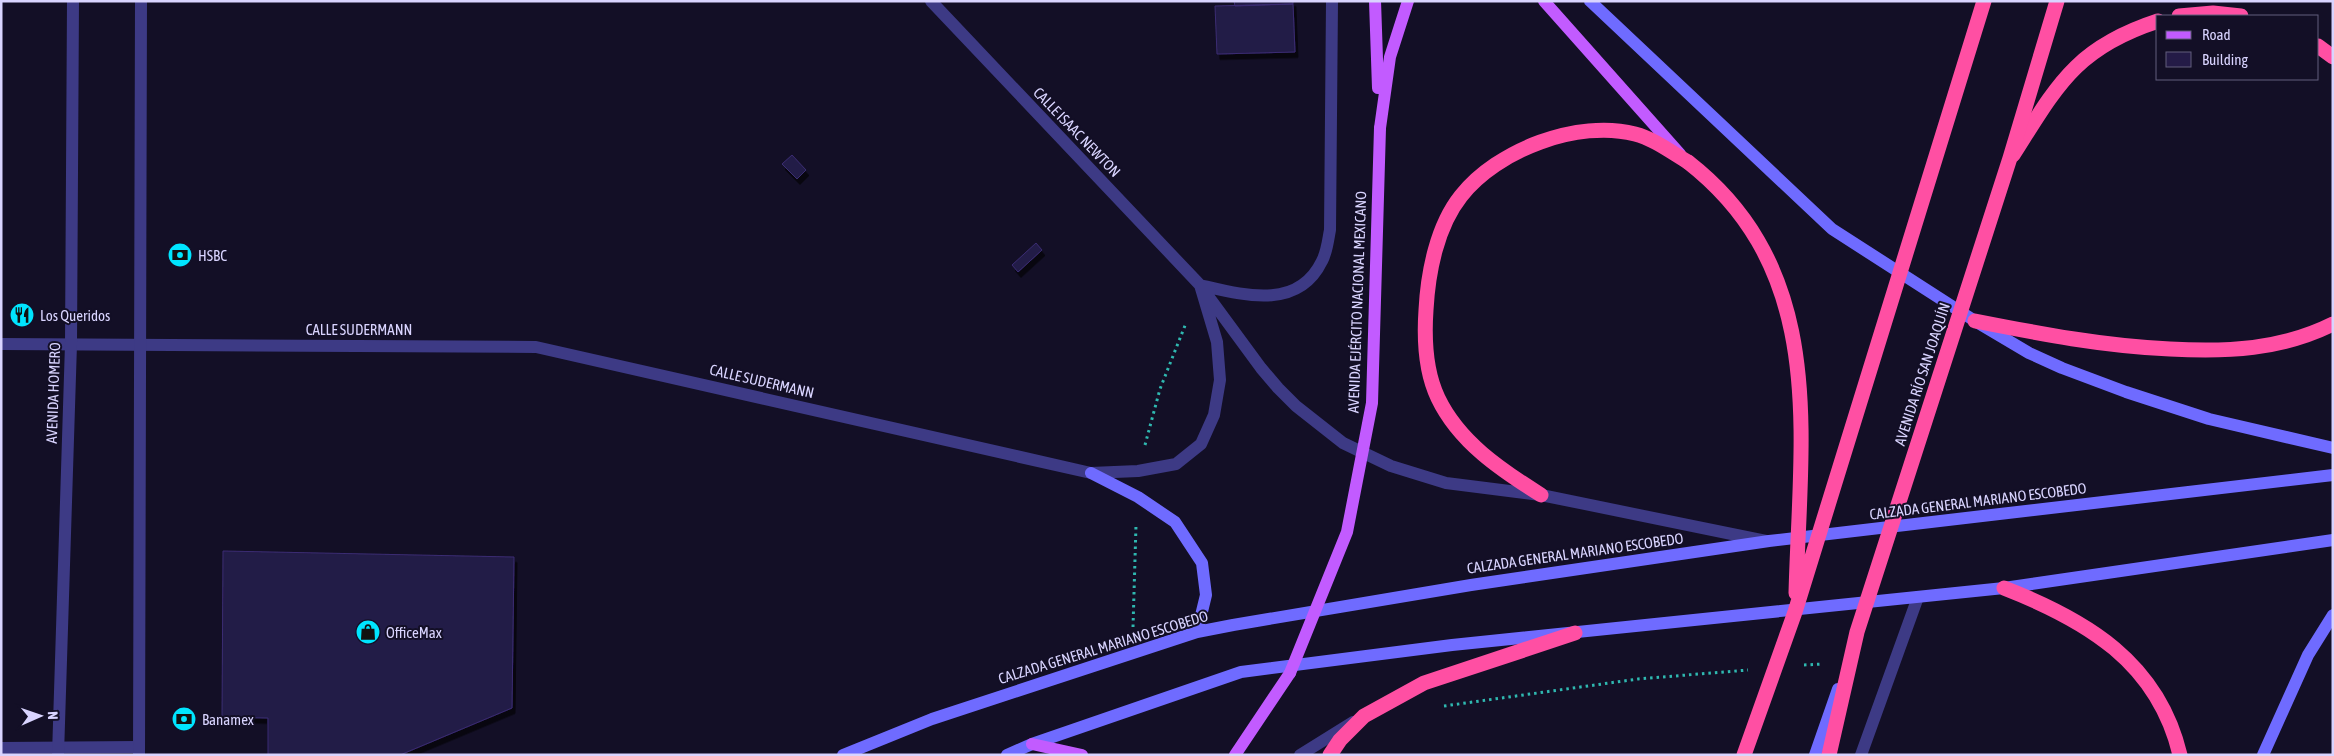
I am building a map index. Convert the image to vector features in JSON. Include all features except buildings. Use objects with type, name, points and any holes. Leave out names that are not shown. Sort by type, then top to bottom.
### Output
[{"type":"highway","points":[[1744,755],[1795,612],[1984,1]]},
{"type":"highway","name":"AVENIDA RÍO SAN JOAQUÍN","points":[[1857,632],[2010,158],[2057,1]]},
{"type":"highway","points":[[2191,15],[2214,13],[2233,15]]},
{"type":"highway","points":[[2010,158],[2068,73],[2088,55],[2106,43],[2125,33],[2156,22]]},
{"type":"highway","points":[[2319,47],[2333,57]]},
{"type":"highway","points":[[1541,495],[1502,470],[1464,437],[1448,416],[1437,397],[1425,349],[1426,300],[1436,252],[1444,228],[1461,196],[1479,178],[1521,150],[1541,142],[1589,130],[1612,130],[1635,134],[1657,143],[1688,162],[1732,203],[1764,251],[1784,298],[1792,328],[1799,373],[1802,414],[1795,612]]},
{"type":"highway","points":[[1975,322],[2090,343],[2138,348],[2227,351],[2270,346],[2296,340],[2333,324]]},
{"type":"highway","points":[[2004,588],[2062,613],[2095,633],[2122,655],[2145,679],[2159,700],[2173,730],[2180,755]]},
{"type":"highway","points":[[1830,755],[1857,632]]},
{"type":"highway","points":[[1330,755],[1340,740],[1364,716],[1424,683],[1575,633]]},
{"type":"main road","name":"AVENIDA EJÉRCITO NACIONAL MEXICANO","points":[[1235,755],[1290,673],[1347,532],[1372,403],[1380,128],[1375,1]]},
{"type":"main road","points":[[1380,128],[1390,56],[1408,1]]},
{"type":"main road","points":[[1544,1],[1688,162]]},
{"type":"main road","points":[[1590,1],[1832,229],[1975,322],[2029,353],[2062,368],[2126,392],[2209,419],[2333,448]]},
{"type":"main road","points":[[1091,473],[1138,497],[1175,522],[1202,563],[1206,595],[1197,632]]},
{"type":"main road","name":"CALZADA GENERAL MARIANO ESCOBEDO","points":[[843,755],[932,719],[1197,632],[1472,585],[1768,541],[2333,475]]},
{"type":"main road","points":[[1007,755],[1032,744],[1240,672],[1452,645],[2004,588],[2333,540]]},
{"type":"main road","points":[[2263,755],[2308,655],[2333,615]]},
{"type":"main road","name":"AVENIDA RÍO SAN JOAQUÍN","points":[[1814,755],[1857,632]]},
{"type":"main road","points":[[1032,744],[1082,755]]},
{"type":"street","name":"AVENIDA HOMERO","points":[[58,752],[71,344],[73,1]]},
{"type":"street","points":[[1,748],[58,752],[139,751],[141,1]]},
{"type":"street","name":"CALLE ISAAC NEWTON","points":[[931,1],[1200,285],[1278,388],[1296,406],[1343,443],[1391,466],[1446,483],[1541,495],[1768,541]]},
{"type":"street","name":"AVENIDA EJÉRCITO NACIONAL MEXICANO","points":[[1200,285],[1249,296],[1279,295],[1307,283],[1323,260],[1330,230],[1332,1]]},
{"type":"street","name":"CALLE SUDERMANN","points":[[71,344],[536,347],[1091,473],[1138,471],[1176,464],[1201,444],[1214,415],[1220,380],[1218,342],[1200,285]]},
{"type":"street","points":[[1,344],[71,344]]},
{"type":"street","points":[[1861,755],[1918,597]]},
{"type":"street","points":[[1300,755],[1364,716]]},
{"type":"path","points":[[1138,471],[1160,389],[1200,285]]},
{"type":"path","points":[[1132,654],[1138,497]]},
{"type":"path","points":[[1802,665],[1830,663]]},
{"type":"path","points":[[1443,706],[1638,679],[1754,670]]},
{"type":"place","name":"HSBC","points":[[180,255]]},
{"type":"place","name":"Los Queridos","points":[[22,315]]},
{"type":"place","name":"OfficeMax","points":[[368,632]]},
{"type":"place","name":"Banamex","points":[[184,719]]}]
